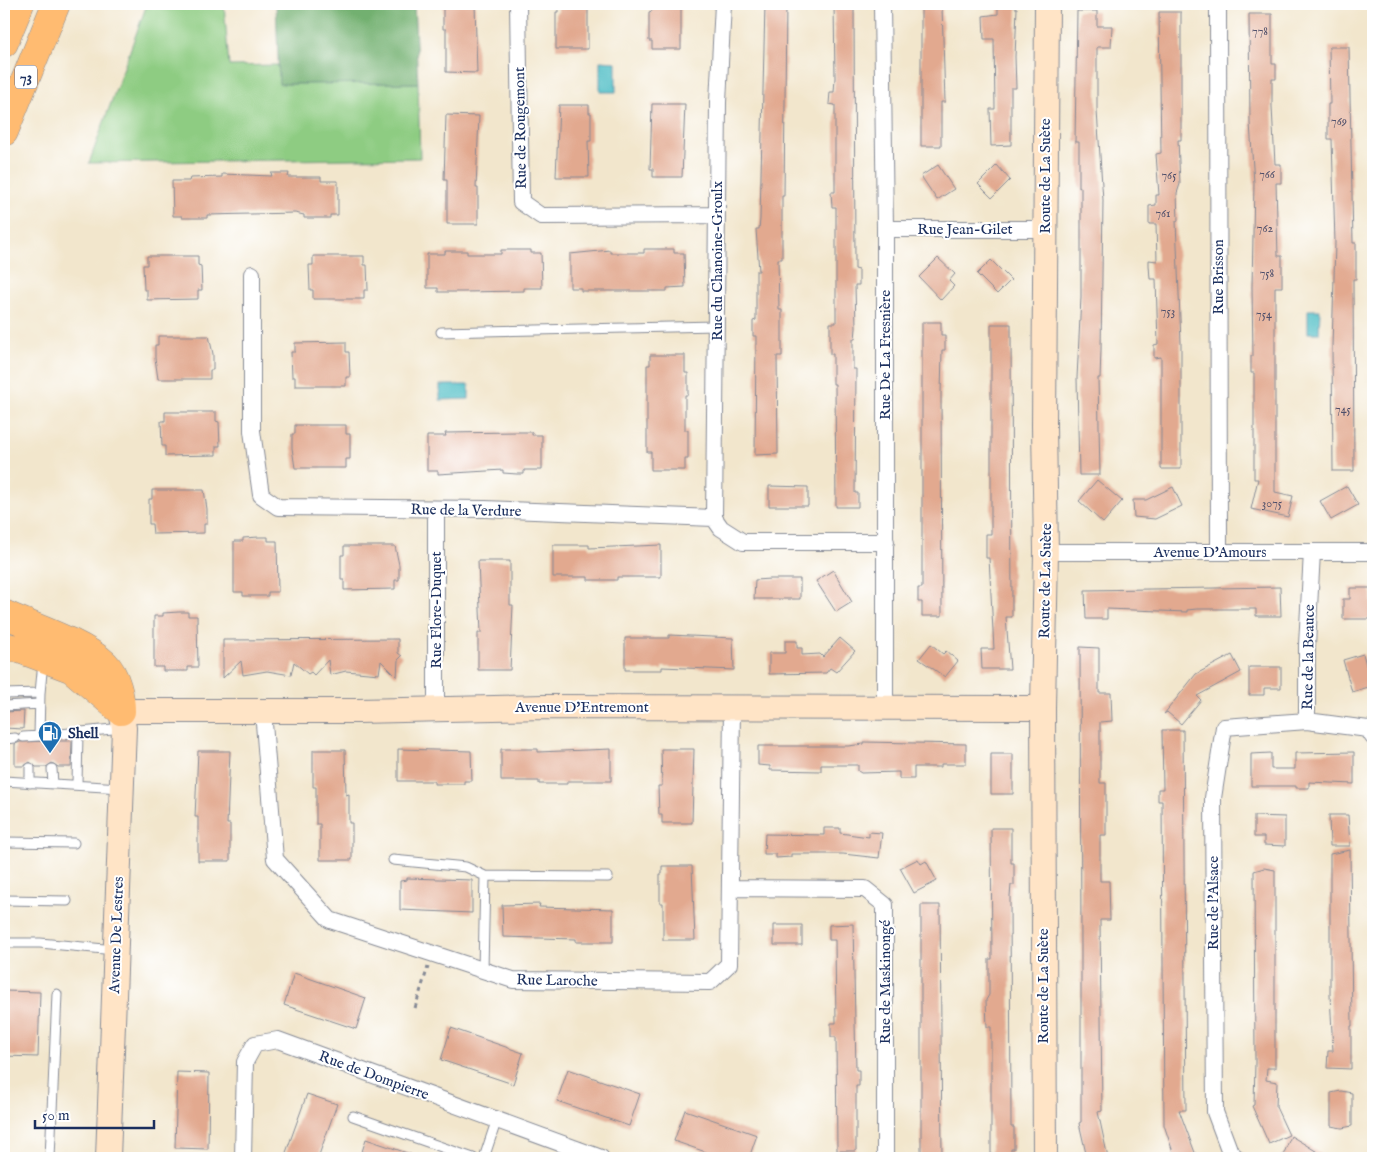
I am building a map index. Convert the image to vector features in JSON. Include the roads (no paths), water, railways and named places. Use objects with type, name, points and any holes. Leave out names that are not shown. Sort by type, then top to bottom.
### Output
[{"type":"highway","points":[[4,43],[20,4]]},
{"type":"highway","name":"73","points":[[4,132],[56,4]]},
{"type":"highway","points":[[4,614],[90,652],[107,666],[121,698],[122,720]]},
{"type":"highway","points":[[4,647],[19,649],[72,669],[122,720]]},
{"type":"street","name":"Rue de Rougemont","points":[[518,4],[522,202],[540,216],[717,215]]},
{"type":"street","name":"Rue du Chanoine-Groulx","points":[[714,518],[718,102],[722,4]]},
{"type":"street","name":"Rue De La Fresnière","points":[[882,4],[885,230],[885,707]]},
{"type":"street","name":"Route de La Suète","points":[[1045,1158],[1043,708],[1046,552],[1044,426],[1047,4]]},
{"type":"street","name":"Rue Brisson","points":[[1218,4],[1219,551]]},
{"type":"street","name":"Rue Jean-Gilet","points":[[885,230],[1045,229]]},
{"type":"street","name":"Rue de la Verdure","points":[[252,274],[252,431],[261,495],[278,508],[436,509],[714,518]]},
{"type":"street","name":"Rue Flore-Duquet","points":[[436,509],[436,710]]},
{"type":"street","points":[[714,518],[721,528],[743,542],[886,542]]},
{"type":"street","name":"Avenue D'Amours","points":[[1046,552],[1373,552]]},
{"type":"street","name":"Rue de la Beauce","points":[[1312,552],[1307,645],[1307,721],[1368,729],[1373,737]]},
{"type":"street","name":"Avenue D'Entremont","points":[[122,720],[263,711],[544,707],[1043,708]]},
{"type":"street","name":"Rue Laroche","points":[[263,711],[275,859],[330,920],[513,980],[710,982],[729,964],[732,888],[730,825],[732,707]]},
{"type":"street","name":"Avenue De Lestres","points":[[108,1158],[122,720]]},
{"type":"street","name":"Rue de l'Alsace","points":[[1237,1158],[1230,1152],[1215,1112],[1213,798],[1224,727],[1307,721]]},
{"type":"street","name":"Rue de Maskinongé","points":[[732,888],[864,889],[885,905],[884,1158]]},
{"type":"street","name":"Rue de Dompierre","points":[[242,1158],[245,1062],[255,1044],[278,1040],[602,1158]]},
{"type":"lane","points":[[441,332],[716,326]]},
{"type":"lane","points":[[28,738],[40,704],[43,658]]},
{"type":"lane","points":[[4,694],[40,694]]},
{"type":"lane","points":[[4,706],[40,704]]},
{"type":"lane","points":[[4,739],[52,739],[122,720]]},
{"type":"lane","points":[[77,786],[78,732]]},
{"type":"lane","points":[[30,768],[30,783]]},
{"type":"lane","points":[[52,769],[53,784]]},
{"type":"lane","points":[[4,782],[121,788]]},
{"type":"lane","points":[[4,842],[74,843]]},
{"type":"lane","points":[[393,860],[466,867],[485,876],[608,877]]},
{"type":"lane","points":[[483,970],[485,876]]},
{"type":"lane","points":[[4,900],[67,901]]},
{"type":"lane","points":[[4,943],[40,943],[116,950]]},
{"type":"lane","points":[[50,1158],[57,994]]},
{"type":"lane","points":[[353,1116],[473,1158]]},
{"type":"lane","points":[[484,1158],[497,1120]]},
{"type":"water","points":[[600,61],[616,62],[616,92],[600,92]]},
{"type":"water","points":[[1308,310],[1320,310],[1319,333],[1308,333]]},
{"type":"water","points":[[440,385],[469,385],[469,399],[440,400]]},
{"type":"place","name":"Shell","points":[[50,754]]}]
